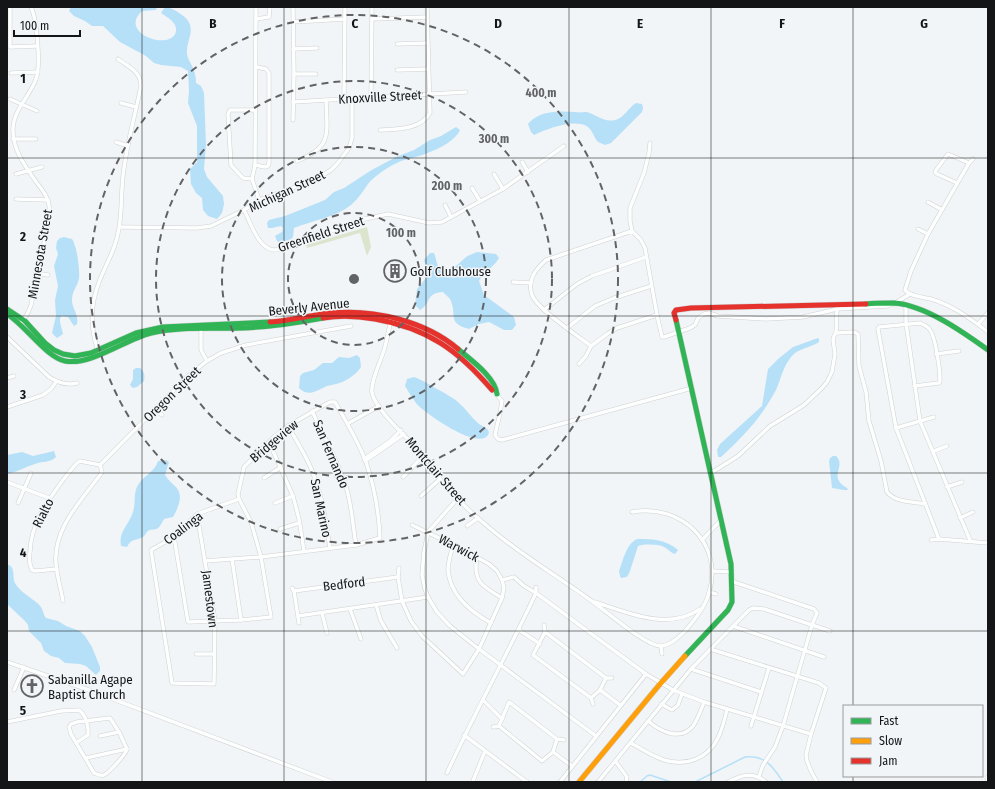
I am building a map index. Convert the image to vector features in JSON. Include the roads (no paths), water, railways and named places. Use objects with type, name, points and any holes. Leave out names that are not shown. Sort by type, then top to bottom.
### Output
[{"type":"street","points":[[10,7],[10,47],[37,46]]},
{"type":"street","name":"Minnesota Street","points":[[22,321],[31,306],[36,273],[44,244],[50,208],[48,200],[21,160],[13,140],[14,120],[36,80],[38,72],[34,17],[31,7]]},
{"type":"street","points":[[256,7],[257,67],[254,165],[252,179],[259,200]]},
{"type":"street","points":[[256,19],[269,18],[270,7]]},
{"type":"street","points":[[292,120],[294,74],[293,7]]},
{"type":"street","points":[[344,7],[344,99]]},
{"type":"street","points":[[371,97],[372,7]]},
{"type":"street","points":[[380,130],[406,129],[427,118],[430,113],[427,7]]},
{"type":"street","points":[[372,19],[427,17]]},
{"type":"street","points":[[293,22],[344,20]]},
{"type":"street","points":[[397,44],[427,43]]},
{"type":"street","points":[[293,49],[316,48]]},
{"type":"street","points":[[98,352],[92,331],[91,319],[93,304],[98,284],[113,251],[120,226],[123,177],[141,86],[141,77],[138,73],[118,59]]},
{"type":"street","points":[[254,165],[265,167],[268,166],[269,163],[270,73],[266,69],[257,67]]},
{"type":"street","points":[[397,70],[428,69]]},
{"type":"street","points":[[11,73],[38,72]]},
{"type":"street","points":[[294,74],[316,74]]},
{"type":"street","name":"Knoxville Street","points":[[293,102],[466,92]]},
{"type":"street","points":[[10,99],[37,111]]},
{"type":"street","name":"Michigan Street","points":[[120,226],[205,227],[223,221],[259,200],[323,175],[338,163],[349,148],[352,138],[352,99]]},
{"type":"street","points":[[298,161],[314,153],[324,143],[326,137],[326,100]]},
{"type":"street","points":[[120,103],[136,107]]},
{"type":"street","points":[[252,179],[243,178],[232,165],[228,114],[230,110],[255,110]]},
{"type":"street","points":[[13,140],[36,139]]},
{"type":"street","points":[[116,142],[128,146]]},
{"type":"street","points":[[650,143],[644,173],[630,208],[630,221],[632,231],[641,240],[645,248],[651,286],[662,337],[668,337],[690,328],[698,318],[709,313],[718,316],[772,320],[802,317],[837,310],[880,307],[896,303],[910,294]]},
{"type":"street","name":"Greenfield Street","points":[[244,210],[257,238],[269,248],[274,250],[365,219],[388,214],[429,223],[442,222],[502,189],[564,146]]},
{"type":"street","points":[[957,183],[937,174],[935,172],[936,170],[948,154],[969,163]]},
{"type":"street","points":[[973,159],[969,163],[928,234],[910,271],[906,290],[910,294],[933,299],[950,306],[988,332]]},
{"type":"street","points":[[522,162],[528,172]]},
{"type":"street","points":[[16,174],[42,166]]},
{"type":"street","points":[[494,174],[502,189]]},
{"type":"street","points":[[472,188],[480,201]]},
{"type":"street","points":[[16,199],[48,200]]},
{"type":"street","points":[[928,202],[942,210]]},
{"type":"street","points":[[446,205],[451,217]]},
{"type":"street","points":[[918,229],[928,234]]},
{"type":"street","points":[[591,346],[544,310],[534,299],[531,295],[531,283],[534,272],[546,260],[632,231]]},
{"type":"street","points":[[544,310],[576,284],[592,276],[646,257]]},
{"type":"street","points":[[36,273],[48,275]]},
{"type":"street","points":[[514,282],[531,283]]},
{"type":"street","points":[[567,328],[595,306],[651,286]]},
{"type":"street","points":[[579,782],[660,684],[728,610],[732,602],[731,564],[674,313],[676,310],[680,308],[896,303],[906,305],[938,317],[988,350]]},
{"type":"street","points":[[906,305],[906,323],[920,421],[970,540]]},
{"type":"street","name":"Beverly Avenue","points":[[7,309],[22,321],[49,348],[61,354],[81,356],[98,352],[134,334],[158,328],[280,322],[333,313],[370,313],[416,330],[445,346],[473,368],[492,390],[498,394]]},
{"type":"street","points":[[711,473],[738,456],[770,426],[804,405],[827,382],[832,372],[835,354],[833,340],[836,333],[837,310]]},
{"type":"street","points":[[978,324],[988,313]]},
{"type":"street","name":"Beverly Avenue","points":[[7,314],[22,321]]},
{"type":"street","points":[[579,364],[586,356],[591,346],[617,328],[657,315]]},
{"type":"street","name":"Beverly Avenue","points":[[391,320],[419,326],[449,342],[462,352],[493,383],[497,388],[498,394]]},
{"type":"street","name":"Montclair Street","points":[[391,320],[384,348],[372,384],[372,392],[379,406],[424,455],[440,479],[486,526],[528,558],[592,601],[646,641],[661,646]]},
{"type":"street","points":[[914,386],[940,382],[933,335],[928,327],[920,323],[906,323],[879,327],[896,428],[924,504],[939,539]]},
{"type":"street","name":"Oregon Street","points":[[100,465],[188,376],[207,361],[225,351],[246,345],[351,326]]},
{"type":"street","points":[[201,327],[201,350],[207,361]]},
{"type":"street","points":[[836,333],[854,332],[858,334],[859,366],[887,492],[890,496],[896,499],[924,504]]},
{"type":"street","points":[[7,337],[42,371],[56,382],[68,384],[77,383]]},
{"type":"street","points":[[936,354],[959,351]]},
{"type":"street","points":[[7,378],[14,376]]},
{"type":"street","points":[[7,407],[43,395],[52,389],[56,382]]},
{"type":"street","points":[[498,394],[502,400],[495,435],[498,439],[502,440],[692,388]]},
{"type":"street","name":"Bridgeview","points":[[239,499],[238,494],[244,467],[269,442],[288,426],[330,402],[335,402],[347,424]]},
{"type":"street","points":[[205,561],[261,557],[356,545],[380,538],[375,498],[365,460],[347,424],[379,406]]},
{"type":"street","points":[[155,410],[162,415]]},
{"type":"street","name":"San Fernando","points":[[312,411],[347,489],[350,500],[356,545]]},
{"type":"street","points":[[896,428],[934,418]]},
{"type":"street","name":"San Marino","points":[[288,426],[314,474],[319,488],[324,507],[330,548]]},
{"type":"street","points":[[365,460],[390,441],[401,430]]},
{"type":"street","points":[[365,460],[404,434]]},
{"type":"street","points":[[269,442],[293,496],[304,551]]},
{"type":"street","points":[[934,452],[947,446]]},
{"type":"street","points":[[403,477],[424,455]]},
{"type":"street","name":"Rialto","points":[[57,569],[35,571],[32,570],[30,566],[30,544],[35,525],[49,498],[77,463],[80,461],[100,465]]},
{"type":"street","points":[[63,601],[57,569],[57,543],[60,533],[70,516],[102,472],[100,465]]},
{"type":"street","points":[[264,478],[281,467]]},
{"type":"street","points":[[18,503],[31,473]]},
{"type":"street","points":[[421,496],[440,479]]},
{"type":"street","points":[[8,482],[49,498]]},
{"type":"street","points":[[947,487],[962,482]]},
{"type":"street","points":[[275,503],[293,496]]},
{"type":"street","points":[[458,498],[428,532],[422,575],[428,597],[450,626],[596,736]]},
{"type":"street","points":[[174,537],[188,622],[271,617],[261,557],[251,522],[239,499]]},
{"type":"street","name":"Coalinga","points":[[214,684],[172,683],[151,550],[174,537],[197,514],[239,499]]},
{"type":"street","points":[[632,512],[650,510],[676,516],[690,526],[702,540],[709,555],[712,571],[709,592],[703,607],[689,626],[676,639],[661,646],[662,654]]},
{"type":"street","points":[[960,518],[973,512]]},
{"type":"street","name":"Jamestown","points":[[197,514],[215,621],[214,684]]},
{"type":"street","points":[[468,526],[478,518]]},
{"type":"street","points":[[702,540],[721,520]]},
{"type":"street","points":[[280,529],[299,523]]},
{"type":"street","name":"Warwick","points":[[412,524],[489,564],[502,579]]},
{"type":"street","points":[[932,540],[970,540],[988,543]]},
{"type":"street","points":[[453,545],[448,568],[449,577],[455,592],[469,608],[481,618],[491,623]]},
{"type":"street","points":[[477,558],[475,567],[476,577],[486,587],[502,598]]},
{"type":"street","points":[[232,559],[241,620]]},
{"type":"street","points":[[398,568],[402,601],[406,612],[422,636],[460,673],[463,674],[479,649],[491,623],[502,598],[504,588],[502,579],[514,577],[524,586],[536,593],[660,684],[704,702],[811,734]]},
{"type":"street","points":[[712,571],[731,572]]},
{"type":"street","name":"Bedford","points":[[298,616],[293,590],[398,577]]},
{"type":"street","points":[[731,581],[814,609],[817,613],[812,625],[783,726],[775,747],[763,765],[759,776]]},
{"type":"street","points":[[448,773],[464,735],[519,630],[536,593],[536,587]]},
{"type":"street","points":[[709,592],[716,594]]},
{"type":"street","points":[[299,623],[298,616],[428,597]]},
{"type":"street","name":"Montclair Street","points":[[592,601],[635,615],[653,619],[672,619],[688,616],[703,607]]},
{"type":"street","points":[[376,605],[381,621],[397,648]]},
{"type":"street","points":[[599,782],[690,669],[745,613],[753,608],[764,609],[830,631]]},
{"type":"street","points":[[350,609],[361,639]]},
{"type":"street","points":[[322,613],[327,633]]},
{"type":"street","points":[[544,625],[546,632],[606,678],[612,678]]},
{"type":"street","points":[[733,626],[805,652],[824,657]]},
{"type":"street","points":[[519,630],[540,644]]},
{"type":"street","points":[[546,632],[540,644],[531,656],[591,698],[593,704]]},
{"type":"street","points":[[710,649],[819,683],[826,688],[811,734],[806,755],[807,761],[817,782]]},
{"type":"street","points":[[196,654],[214,654]]},
{"type":"street","points":[[7,662],[89,690],[332,782]]},
{"type":"street","points":[[14,690],[24,667]]},
{"type":"street","points":[[751,726],[769,668]]},
{"type":"street","points":[[690,669],[761,692]]},
{"type":"street","points":[[560,782],[646,674]]},
{"type":"street","points":[[591,698],[600,690],[606,678]]},
{"type":"street","points":[[600,690],[620,705]]},
{"type":"street","points":[[661,704],[672,710],[678,704],[682,694]]},
{"type":"street","points":[[499,726],[509,702],[508,698]]},
{"type":"street","points":[[483,700],[502,719]]},
{"type":"street","points":[[509,702],[557,739],[564,740]]},
{"type":"street","points":[[648,721],[658,729],[672,734],[684,732],[693,726],[704,702]]},
{"type":"street","points":[[631,743],[655,757],[670,762],[684,763],[707,753],[715,744],[720,734],[727,709]]},
{"type":"street","points":[[7,722],[62,710],[80,710],[86,721],[88,735],[76,743]]},
{"type":"street","points":[[110,718],[127,749],[124,755],[105,775],[94,773],[71,734],[69,727],[71,724],[110,718]]},
{"type":"street","points":[[493,727],[499,726],[542,761],[544,766]]},
{"type":"street","points":[[100,736],[119,732]]},
{"type":"street","points":[[464,735],[526,782]]},
{"type":"street","points":[[542,761],[553,752],[557,739]]},
{"type":"street","points":[[86,758],[127,749]]},
{"type":"street","points":[[473,781],[485,751]]},
{"type":"street","points":[[553,752],[572,766]]},
{"type":"street","points":[[616,762],[627,776],[626,782]]},
{"type":"street","points":[[728,782],[738,777],[747,775],[759,776],[766,782]]},
{"type":"street","points":[[988,777],[988,782]]},
{"type":"water","points":[[71,7],[157,7],[156,10],[142,11],[136,19],[136,27],[148,38],[157,40],[166,40],[173,37],[176,31],[174,23],[161,13],[165,7],[170,8],[182,15],[190,24],[191,29],[187,56],[196,77],[196,83],[201,86],[204,93],[206,145],[204,169],[207,177],[223,196],[224,204],[222,213],[217,219],[208,216],[203,210],[202,198],[196,193],[191,184],[190,169],[197,162],[197,126],[188,103],[188,71],[181,67],[154,63],[146,56],[120,42],[103,26],[92,26],[74,16],[69,11]]},
{"type":"water","points":[[636,103],[642,104],[642,112],[611,143],[605,145],[595,139],[588,127],[582,125],[561,125],[534,135],[528,124],[538,116],[550,112],[586,112],[611,121],[621,117]]},
{"type":"water","points":[[456,127],[460,130],[448,143],[417,157],[401,161],[388,168],[371,180],[351,205],[331,216],[294,228],[293,237],[291,239],[279,243],[275,236],[282,232],[283,228],[281,226],[268,228],[267,223],[269,220],[285,216],[325,200],[334,192],[344,188],[370,171],[396,157],[414,150]]},
{"type":"water","points":[[64,237],[72,239],[74,242],[78,258],[79,279],[72,300],[77,324],[74,326],[68,317],[62,316],[60,318],[60,322],[63,334],[57,338],[52,333],[56,316],[55,300],[58,286],[54,266],[58,254],[56,248],[57,241]]},
{"type":"water","points":[[477,252],[496,254],[499,258],[479,281],[484,295],[514,317],[516,325],[512,330],[504,330],[489,322],[479,324],[469,329],[462,327],[455,321],[450,299],[443,292],[431,296],[424,307],[420,310],[415,305],[417,289],[426,278],[428,272],[424,260],[430,253],[434,253],[438,266],[444,271],[452,269],[466,257]]},
{"type":"water","points":[[818,338],[819,342],[798,351],[792,356],[784,368],[776,390],[758,418],[737,442],[721,457],[718,457],[717,450],[720,444],[762,406],[768,369],[793,347]]},
{"type":"water","points":[[357,355],[360,358],[361,367],[347,380],[310,393],[299,388],[300,376],[303,373],[314,370],[323,363],[332,363],[339,357],[349,358]]},
{"type":"water","points":[[140,368],[143,371],[144,381],[137,387],[133,388],[130,385],[133,379],[133,370]]},
{"type":"water","points":[[414,377],[457,401],[475,421],[489,431],[488,435],[483,438],[475,438],[465,435],[454,430],[426,412],[416,403],[405,386],[407,379]]},
{"type":"water","points":[[54,451],[56,457],[51,460],[7,474],[7,455],[22,452],[33,456]]},
{"type":"water","points":[[833,456],[836,456],[840,464],[838,479],[848,490],[832,488],[829,461]]},
{"type":"water","points":[[166,460],[169,462],[165,475],[180,494],[178,506],[173,517],[164,519],[160,526],[147,532],[143,537],[130,542],[127,547],[121,546],[120,541],[122,533],[133,512],[136,488],[157,465],[158,461]]},
{"type":"water","points":[[637,539],[664,542],[678,550],[675,554],[658,545],[638,546],[627,577],[621,578],[619,571],[625,553],[633,541]]},
{"type":"water","points":[[7,564],[13,569],[14,580],[17,586],[39,604],[46,618],[58,621],[66,626],[80,631],[85,636],[92,647],[100,667],[100,671],[96,675],[86,666],[65,663],[59,658],[51,656],[44,651],[41,643],[29,631],[28,625],[25,621],[7,604]]},
{"type":"waterway","points":[[695,782],[745,757],[764,760],[776,771],[783,782]]},
{"type":"waterway","points":[[640,782],[650,775],[671,782]]},
{"type":"place","name":"Golf Clubhouse","points":[[395,271]]},
{"type":"place","name":"Sabanilla Agape Baptist Church","points":[[32,686]]}]
